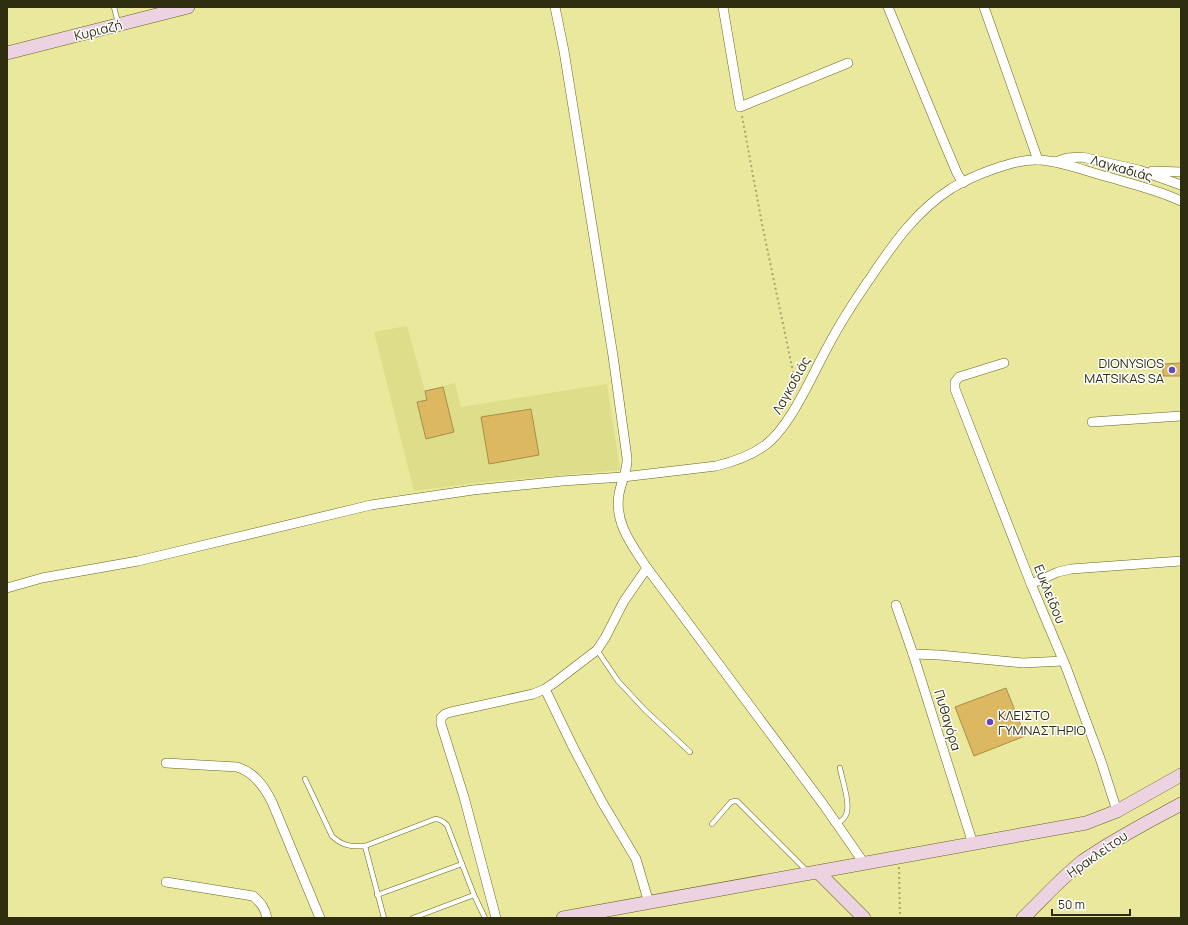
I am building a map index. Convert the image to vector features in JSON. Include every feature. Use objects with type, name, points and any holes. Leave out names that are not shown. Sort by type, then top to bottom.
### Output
[{"type":"street","name":"Κυριαζή","points":[[7,53],[188,7]]},
{"type":"street","points":[[555,7],[564,51],[613,356],[628,464],[623,477],[619,496],[620,521],[626,535],[647,568],[837,824],[864,863]]},
{"type":"street","points":[[723,7],[740,107],[848,63]]},
{"type":"street","points":[[888,7],[937,127],[962,182]]},
{"type":"street","points":[[984,7],[1038,160]]},
{"type":"street","name":"Λαγκαδιάς","points":[[1055,162],[1067,158],[1082,157],[1139,170],[1181,185]]},
{"type":"street","name":"Λαγκαδιάς","points":[[7,588],[42,578],[138,561],[371,505],[473,490],[562,481],[623,477],[716,466],[731,462],[749,455],[765,446],[774,438],[799,401],[852,304],[894,243],[936,200],[951,188],[976,176],[1015,162],[1038,160],[1055,162],[1150,189],[1181,201]]},
{"type":"street","name":"Λαγκαδιάς","points":[[1139,170],[1181,172]]},
{"type":"street","name":"Ευκλείδου","points":[[1004,363],[959,377],[955,382],[955,389],[1031,584],[1063,661],[1101,761],[1117,811]]},
{"type":"street","points":[[1092,422],[1181,416]]},
{"type":"street","points":[[1031,584],[1058,572],[1071,569],[1181,561]]},
{"type":"street","points":[[496,918],[464,797],[441,720],[442,716],[451,712],[525,696],[545,689],[575,668],[597,650],[605,638],[624,601],[647,568]]},
{"type":"street","name":"Πυθαγόρα","points":[[896,605],[973,844]]},
{"type":"street","points":[[913,654],[1023,663],[1063,661]]},
{"type":"street","points":[[545,689],[602,802],[636,859],[649,903]]},
{"type":"street","points":[[166,763],[237,767],[246,770],[255,777],[266,790],[272,802],[320,918]]},
{"type":"street","points":[[563,918],[596,915],[649,903],[813,872],[1086,823],[1117,811],[1181,775]]},
{"type":"street","name":"Ηρακλείτου","points":[[1023,918],[1047,893],[1082,862],[1125,834],[1181,804]]},
{"type":"street","points":[[813,872],[864,918]]},
{"type":"street","points":[[166,882],[253,896],[261,903],[266,912],[266,918]]},
{"type":"lane","points":[[114,7],[119,25]]},
{"type":"lane","points":[[597,650],[618,681],[650,715],[690,752]]},
{"type":"lane","points":[[837,824],[846,815],[847,810],[847,800],[840,768]]},
{"type":"lane","points":[[305,779],[332,836],[338,842],[345,845],[355,847],[365,846],[435,819],[444,822],[447,825],[474,895],[485,918]]},
{"type":"lane","points":[[712,824],[731,802],[737,801],[813,872]]},
{"type":"lane","points":[[365,846],[384,918]]},
{"type":"lane","points":[[378,895],[462,864]]},
{"type":"lane","points":[[413,918],[474,895]]},
{"type":"path","points":[[740,107],[799,401]]},
{"type":"path","points":[[899,857],[900,918]]},
{"type":"shaded area","points":[[407,326],[425,391],[455,383],[461,407],[607,384],[620,470],[475,483],[414,491],[374,332]]},
{"type":"building","name":"DIONYSIOS MATSIKAS SA","points":[[1181,363],[1181,376],[1163,376],[1163,364]]},
{"type":"building","points":[[443,387],[454,432],[426,439],[417,402],[427,400],[425,391]]},
{"type":"building","points":[[531,409],[539,455],[489,464],[481,417]]},
{"type":"building","name":"ΚΛΕΙΣΤΟ ΓΥΜΝΑΣΤΗΡΙΟ","points":[[1006,688],[1025,736],[974,756],[955,707]]},
{"type":"place","name":"DIONYSIOS MATSIKAS SA","points":[[1172,370]]},
{"type":"place","name":"ΚΛΕΙΣΤΟ ΓΥΜΝΑΣΤΗΡΙΟ","points":[[990,722]]}]
